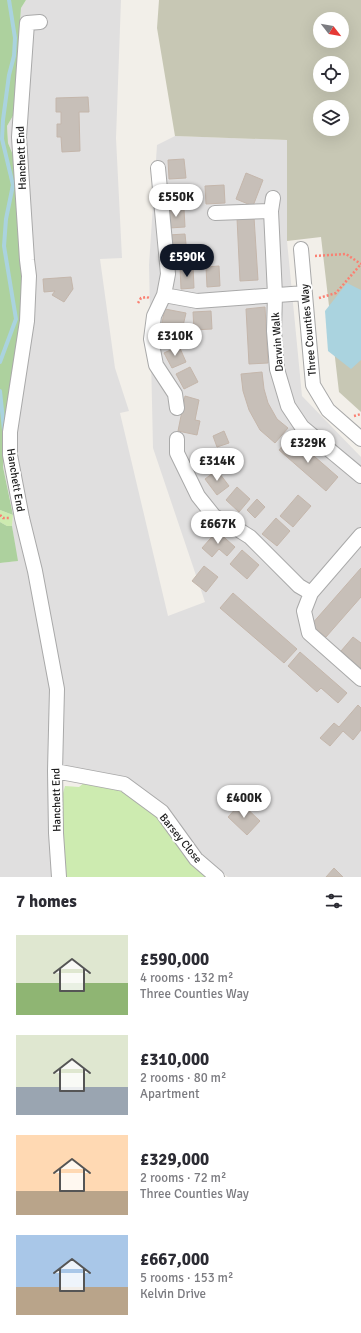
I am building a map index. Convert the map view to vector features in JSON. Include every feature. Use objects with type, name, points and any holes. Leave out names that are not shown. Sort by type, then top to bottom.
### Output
[{"type":"street","name":"Hanchett End","points":[[40,22],[27,23],[19,137],[29,276],[27,321],[10,432],[10,455],[35,572],[57,689],[55,771],[56,833],[59,877]]},
{"type":"street","points":[[158,168],[168,274],[164,295],[154,316],[151,339],[156,365],[175,394],[177,408]]},
{"type":"street","name":"Darwin Walk","points":[[215,214],[272,205],[275,295],[274,331],[277,369],[288,406],[302,427],[361,476]]},
{"type":"street","name":"Three Counties Way","points":[[301,249],[310,296],[313,385],[328,410],[361,439]]},
{"type":"street","points":[[164,295],[197,301],[275,295],[310,296]]},
{"type":"street","points":[[177,439],[177,453],[198,496],[214,516],[250,538],[299,586],[311,593]]},
{"type":"street","points":[[359,540],[311,593],[304,611],[309,633],[361,679]]},
{"type":"street","name":"Barsey Close","points":[[55,771],[124,784],[162,812],[196,859],[217,877]]},
{"type":"path","points":[[310,296],[336,293],[361,264],[346,254],[314,256]]},
{"type":"path","points":[[350,412],[354,416],[361,414]]},
{"type":"path","points":[[0,515],[3,518],[12,518]]},
{"type":"shaded area","points":[[26,0],[121,0],[116,138],[122,258],[100,259],[115,368],[129,411],[120,413],[168,616],[205,602],[153,448],[149,265],[157,145],[175,136],[287,140],[287,241],[302,396],[361,457],[361,877],[228,877],[200,852],[165,805],[139,786],[127,779],[50,765],[59,877],[0,877],[0,563],[17,561],[12,526],[13,515],[3,467],[6,431],[13,155],[8,143],[7,126],[14,114],[21,8]]},
{"type":"shaded area","points":[[159,0],[361,0],[361,412],[339,392],[321,237],[287,241],[287,140],[175,136],[157,28]]},
{"type":"green space","points":[[0,0],[26,0],[21,8],[14,114],[7,126],[8,143],[13,155],[23,303],[6,431],[3,467],[13,515],[0,510]]},
{"type":"green space","points":[[0,510],[13,515],[12,526],[7,526],[0,522]]},
{"type":"green space","points":[[0,522],[7,526],[12,526],[18,561],[0,563]]},
{"type":"green space","points":[[85,782],[125,790],[157,815],[208,877],[65,877],[60,831],[60,808],[62,797],[65,786],[79,787]]},
{"type":"water","points":[[347,283],[361,290],[361,360],[351,369],[328,351],[325,311]]},
{"type":"building","points":[[88,97],[89,112],[79,112],[80,151],[62,152],[61,137],[57,137],[57,124],[61,124],[61,112],[56,112],[56,98]]},
{"type":"building","points":[[184,159],[186,178],[169,179],[168,160]]},
{"type":"building","points":[[246,173],[263,180],[253,206],[236,199]]},
{"type":"building","points":[[185,185],[186,204],[169,205],[168,186]]},
{"type":"building","points":[[224,185],[225,203],[206,204],[205,186]]},
{"type":"building","points":[[184,209],[185,227],[169,228],[167,210]]},
{"type":"building","points":[[254,217],[258,280],[240,281],[237,218]]},
{"type":"building","points":[[185,234],[187,254],[170,255],[168,235]]},
{"type":"building","points":[[193,266],[194,288],[181,289],[180,267]]},
{"type":"building","points":[[219,266],[220,286],[207,287],[206,267]]},
{"type":"building","points":[[71,277],[73,289],[64,302],[52,295],[55,291],[44,292],[43,279]]},
{"type":"building","points":[[265,307],[268,363],[249,364],[246,309]]},
{"type":"building","points":[[165,309],[186,313],[183,326],[175,324],[173,334],[160,331]]},
{"type":"building","points":[[211,311],[212,329],[194,330],[193,312]]},
{"type":"building","points":[[179,346],[186,362],[172,368],[164,353]]},
{"type":"building","points":[[190,367],[198,382],[184,389],[176,374]]},
{"type":"building","points":[[262,372],[264,389],[268,403],[277,419],[288,428],[275,443],[260,430],[249,410],[243,391],[241,374]]},
{"type":"building","points":[[185,396],[199,400],[195,420],[200,421],[197,435],[178,431]]},
{"type":"building","points":[[224,431],[229,443],[217,447],[213,436]]},
{"type":"building","points":[[291,436],[338,477],[326,491],[279,450]]},
{"type":"building","points":[[208,449],[215,466],[201,472],[194,454]]},
{"type":"building","points":[[217,470],[229,486],[217,495],[205,479]]},
{"type":"building","points":[[237,487],[250,499],[239,512],[226,500]]},
{"type":"building","points":[[298,495],[311,506],[293,527],[280,516]]},
{"type":"building","points":[[257,499],[265,507],[255,518],[247,510]]},
{"type":"building","points":[[276,518],[290,531],[277,546],[262,534]]},
{"type":"building","points":[[217,531],[235,547],[227,556],[219,549],[212,557],[202,548]]},
{"type":"building","points":[[242,550],[259,565],[247,579],[230,564]]},
{"type":"building","points":[[204,566],[218,577],[206,592],[192,581]]},
{"type":"building","points":[[361,568],[361,597],[326,637],[311,625]]},
{"type":"building","points":[[233,593],[297,649],[284,663],[220,608]]},
{"type":"building","points":[[353,637],[361,643],[360,668],[341,651]]},
{"type":"building","points":[[300,652],[347,693],[338,703],[321,688],[317,692],[288,666]]},
{"type":"building","points":[[358,705],[361,708],[361,730],[353,740],[343,731],[330,746],[320,738],[334,723],[339,727]]},
{"type":"building","points":[[241,803],[260,821],[247,835],[228,817]]},
{"type":"building","points":[[334,868],[343,877],[326,877]]},
{"type":"waterway","points":[[0,362],[16,319],[4,246],[6,219],[13,185],[2,139],[3,120],[9,75],[14,56],[15,38],[9,0]]},
{"type":"waterway","points":[[0,391],[4,430]]}]
